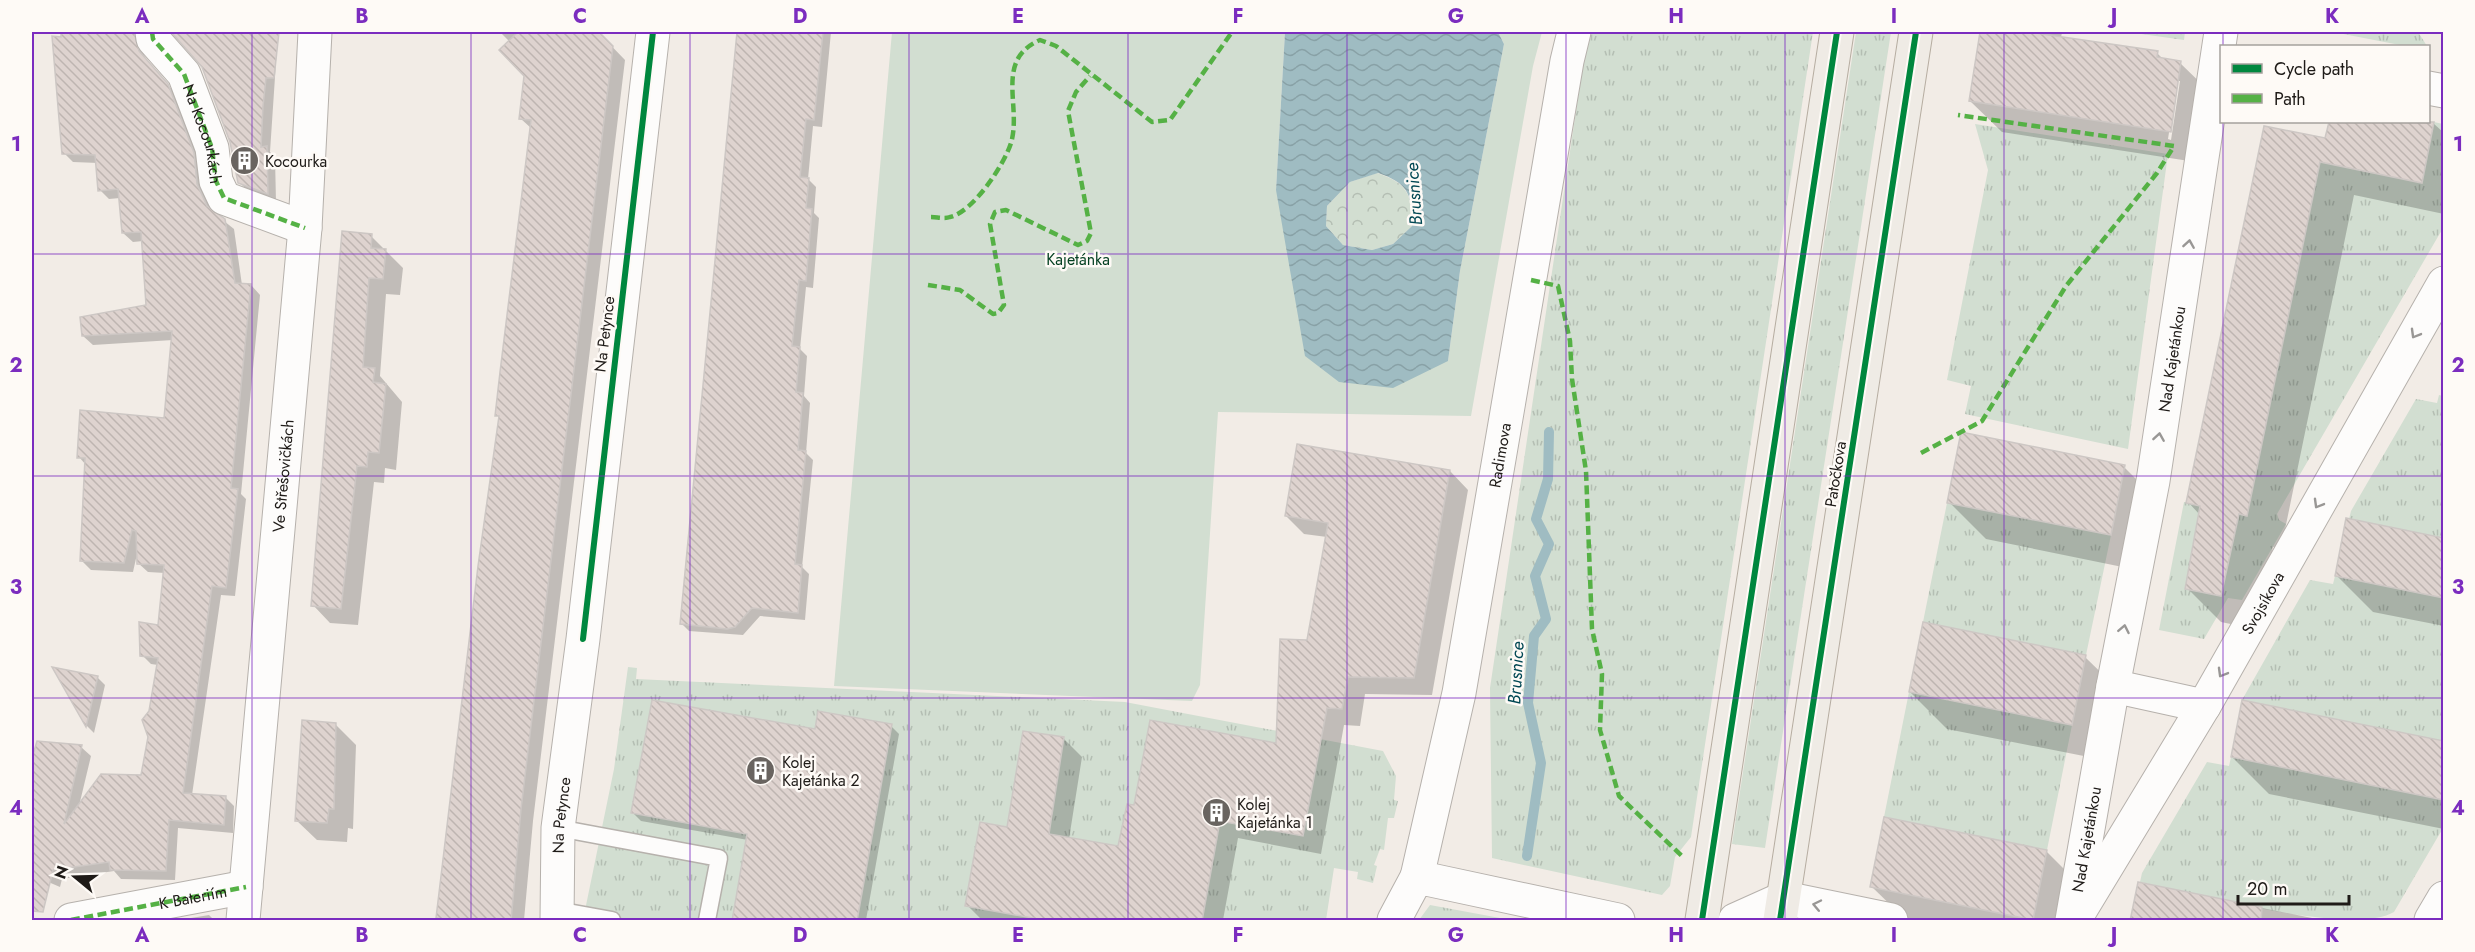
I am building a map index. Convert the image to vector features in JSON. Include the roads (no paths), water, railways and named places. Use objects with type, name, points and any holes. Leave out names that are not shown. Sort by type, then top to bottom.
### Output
[{"type":"main road","points":[[1702,921],[1837,32]]},
{"type":"main road","name":"Patočkova","points":[[1782,909],[1916,32]]},
{"type":"street","name":"Na Kocourkách","points":[[152,32],[153,39],[184,74],[212,148],[216,181],[224,198],[305,228]]},
{"type":"street","name":"Ve Střešovičkách","points":[[243,921],[305,228],[315,32]]},
{"type":"street","name":"Na Petynce","points":[[557,915],[558,828],[583,639],[653,32]]},
{"type":"street","name":"Radimova","points":[[1394,921],[1417,877],[1459,693],[1567,61],[1574,32]]},
{"type":"street","name":"Nad Kajetánkou","points":[[2073,921],[2113,686],[2153,481],[2220,44]]},
{"type":"street","name":"Svojsíkova","points":[[2073,921],[2204,706],[2444,283]]},
{"type":"street","points":[[2113,686],[2204,706]]},
{"type":"street","points":[[1417,877],[1618,921]]},
{"type":"street","name":"K Bateriím","points":[[71,921],[246,887]]},
{"type":"street","points":[[2431,921],[2444,898]]},
{"type":"street","points":[[1736,921],[1782,909],[1891,921]]},
{"type":"lane","points":[[558,828],[719,858],[707,921]]},
{"type":"lane","points":[[557,915],[612,921]]},
{"type":"water","points":[[1285,32],[1498,32],[1504,44],[1460,271],[1448,361],[1393,388],[1339,382],[1305,356],[1276,190]],"holes":[[[1378,173],[1402,186],[1410,198],[1412,226],[1393,244],[1372,250],[1343,245],[1326,226],[1327,206],[1350,182]]]},
{"type":"waterway","name":"Brusnice","points":[[1527,856],[1541,763],[1528,703],[1534,636],[1546,619],[1535,576],[1549,544],[1536,519],[1548,479],[1549,432]]},
{"type":"place","name":"Kocourka","points":[[244,161]]},
{"type":"place","name":"Kolej Kajetánka 2","points":[[761,771]]},
{"type":"place","name":"Kolej Kajetánka 1","points":[[1216,813]]},
{"type":"park label","name":"Kajetánka","points":[[1078,259]]}]
